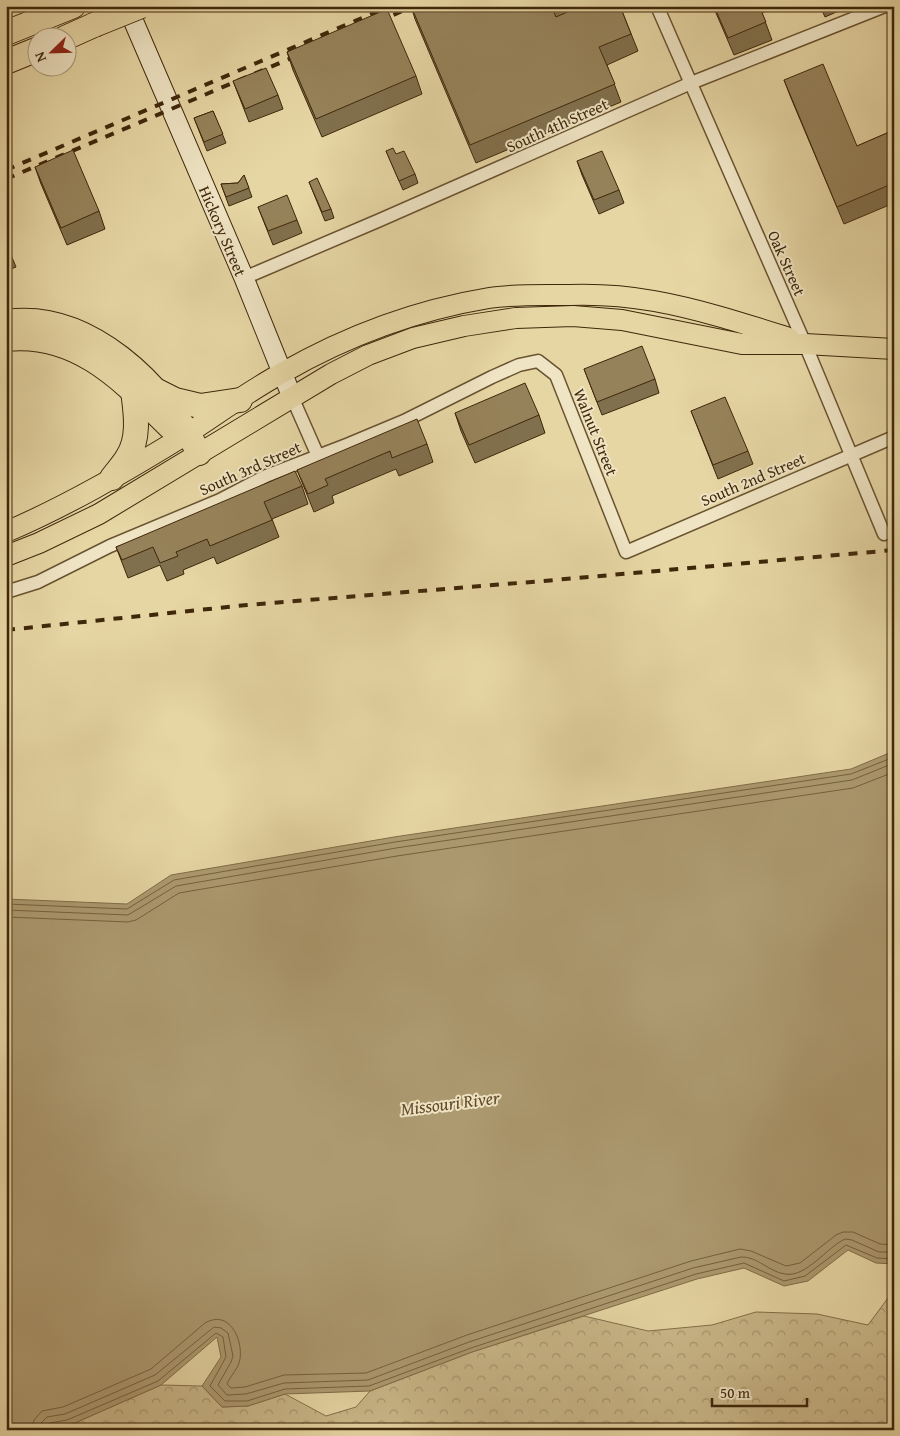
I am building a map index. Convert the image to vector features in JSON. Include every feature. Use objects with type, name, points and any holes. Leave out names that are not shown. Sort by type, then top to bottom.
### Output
[{"type":"highway","points":[[12,30],[73,6]]},
{"type":"highway","points":[[78,32],[140,6]]},
{"type":"highway","points":[[9,62],[28,53]]},
{"type":"highway","points":[[6,322],[47,322],[78,332],[110,350],[157,391],[175,400],[200,406],[240,400]]},
{"type":"highway","points":[[6,339],[24,337],[58,344],[88,356],[106,368],[185,435]]},
{"type":"highway","points":[[112,478],[128,457],[135,438],[136,414],[133,391]]},
{"type":"highway","points":[[157,391],[199,454]]},
{"type":"main road","points":[[6,532],[39,518],[112,478],[185,435],[282,373],[366,332],[428,311],[489,298],[598,294],[653,301],[742,323],[805,344]]},
{"type":"main road","points":[[6,556],[39,543],[99,514],[330,374],[368,355],[413,338],[464,326],[516,318],[573,316],[622,320],[742,344],[805,344],[894,349]]},
{"type":"street","name":"Hickory Street","points":[[127,6],[318,456]]},
{"type":"street","name":"Oak Street","points":[[657,6],[805,344],[884,534]]},
{"type":"street","name":"South 4th Street","points":[[244,278],[691,83],[885,6]]},
{"type":"street","name":"Walnut Street","points":[[507,371],[538,361],[556,375],[626,552]]},
{"type":"street","name":"South 3rd Street","points":[[6,592],[38,582],[110,546],[220,500],[266,476],[404,421],[452,396],[507,371]]},
{"type":"street","name":"South 2nd Street","points":[[626,552],[894,437]]},
{"type":"green space","points":[[894,1293],[894,1430],[39,1429],[68,1426],[161,1385],[202,1386],[222,1407],[248,1406],[285,1394],[326,1416],[356,1407],[370,1391],[472,1352],[584,1316],[648,1331],[712,1325],[756,1312],[817,1314],[868,1325],[891,1294]]},
{"type":"water","name":"Missouri River","points":[[894,751],[894,1264],[876,1263],[848,1250],[808,1281],[784,1286],[744,1268],[697,1279],[472,1352],[370,1391],[285,1394],[248,1406],[222,1407],[202,1386],[221,1357],[217,1337],[161,1385],[68,1426],[30,1430],[12,1430],[6,1427],[6,899],[127,904],[171,875],[394,837],[851,769]]},
{"type":"building","points":[[411,6],[551,6],[556,17],[581,6],[620,6],[631,34],[599,47],[615,84],[470,145]]},
{"type":"building","points":[[714,6],[759,6],[766,22],[728,38]]},
{"type":"building","points":[[387,9],[416,76],[316,119],[287,52]]},
{"type":"building","points":[[823,64],[857,146],[894,130],[894,183],[837,207],[784,80]]},
{"type":"building","points":[[266,68],[278,95],[245,109],[233,81]]},
{"type":"building","points":[[213,111],[223,134],[204,142],[194,118]]},
{"type":"building","points":[[393,148],[396,154],[404,151],[415,174],[399,181],[386,151]]},
{"type":"building","points":[[73,150],[99,211],[61,228],[35,167]]},
{"type":"building","points":[[602,151],[619,190],[594,200],[577,161]]},
{"type":"building","points":[[244,175],[249,188],[226,197],[221,184],[238,183]]},
{"type":"building","points":[[317,178],[331,209],[322,212],[309,182]]},
{"type":"building","points":[[287,195],[297,220],[268,231],[258,207]]},
{"type":"building","points":[[6,243],[11,254],[6,256]]},
{"type":"building","points":[[642,346],[655,379],[597,402],[584,369]]},
{"type":"building","points":[[525,383],[539,415],[469,445],[455,413]]},
{"type":"building","points":[[725,397],[748,451],[713,465],[691,411]]},
{"type":"building","points":[[417,419],[427,444],[392,458],[390,451],[325,479],[328,485],[308,494],[297,470]]},
{"type":"building","points":[[295,471],[302,486],[264,502],[272,520],[210,546],[207,539],[176,552],[178,556],[160,563],[153,547],[122,560],[116,547]]},
{"type":"railway","points":[[6,170],[390,6]]},
{"type":"railway","points":[[377,22],[414,6]]},
{"type":"railway","points":[[6,179],[301,54]]},
{"type":"railway","points":[[6,630],[247,605],[894,550]]}]
